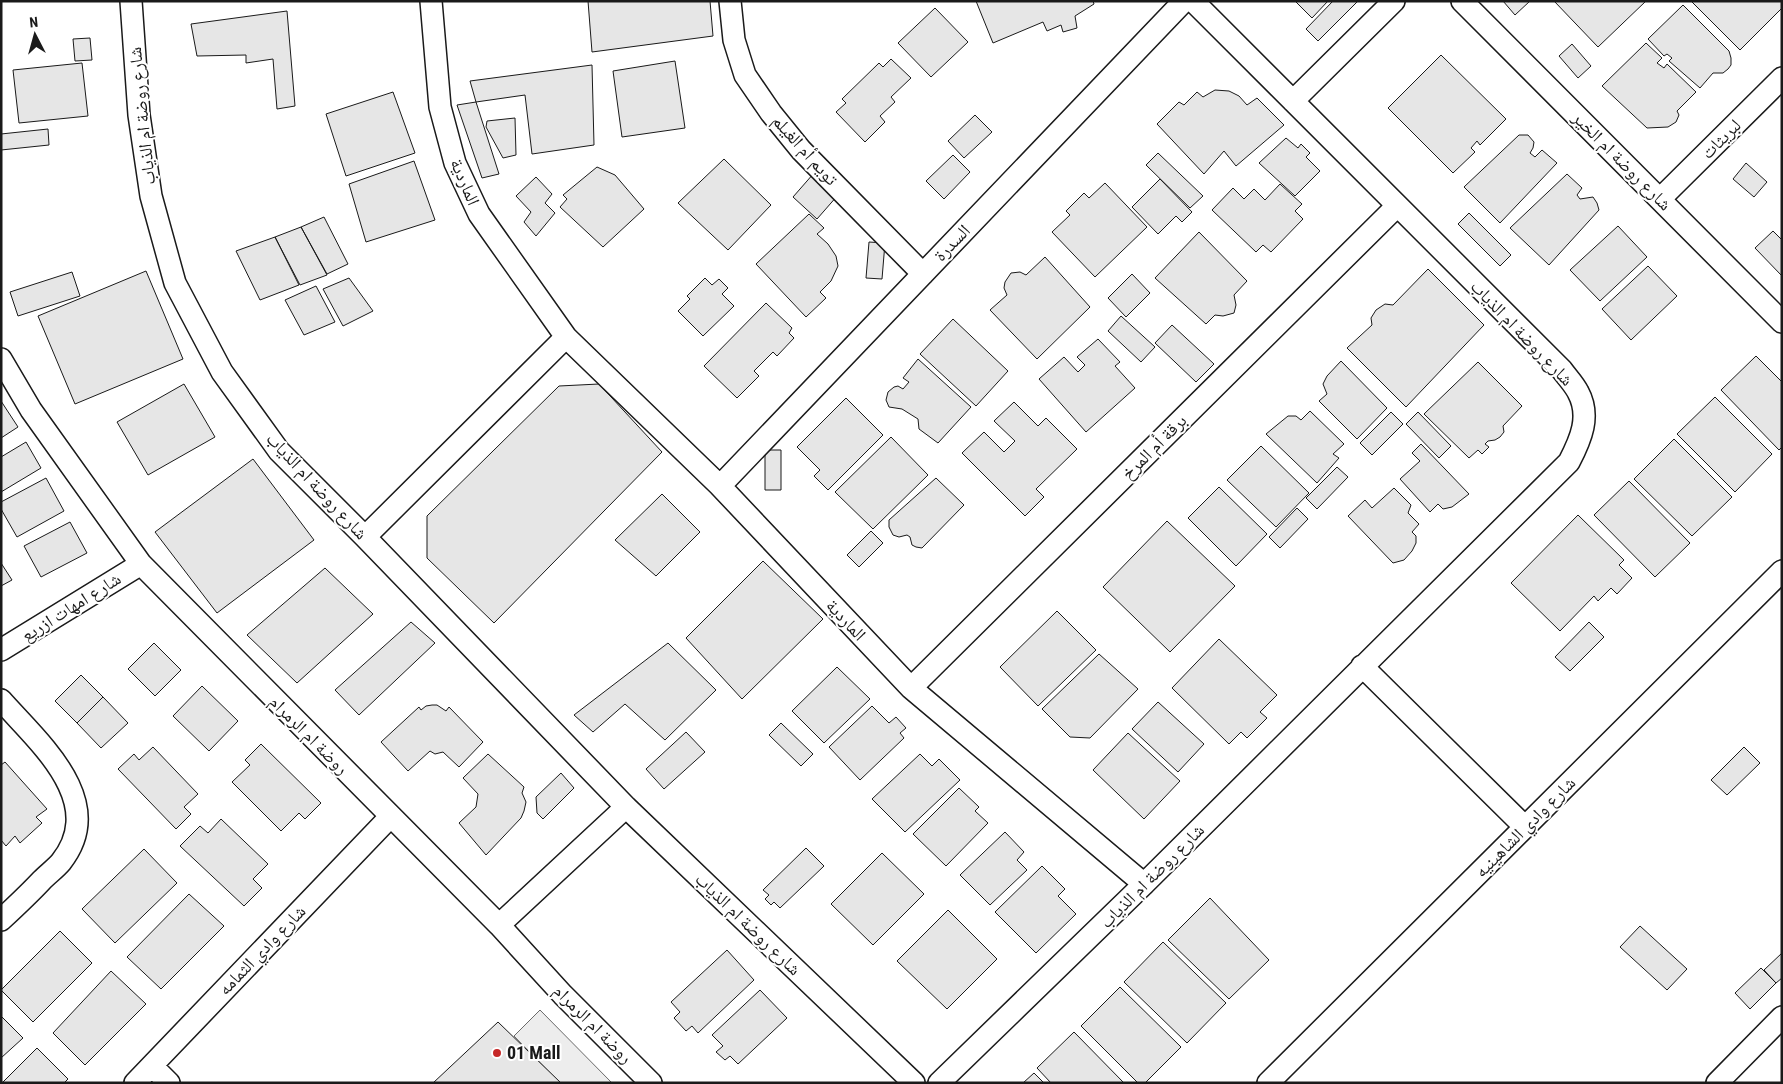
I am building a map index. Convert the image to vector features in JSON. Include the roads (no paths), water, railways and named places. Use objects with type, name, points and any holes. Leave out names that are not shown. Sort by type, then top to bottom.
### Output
[{"type":"street","name":"شارع روضة ام الذياب","points":[[131,1],[139,115],[151,196],[175,283],[222,372],[279,451],[626,806],[914,1083]]},
{"type":"street","name":"الماردية","points":[[432,1],[440,107],[455,163],[479,214],[566,337],[720,486],[911,688],[1144,884]]},
{"type":"street","name":"تويم أم الغيلم","points":[[730,1],[734,40],[745,75],[771,113],[801,150],[923,274]]},
{"type":"street","name":"السدرة","points":[[720,486],[1184,1]]},
{"type":"street","name":"شارع روضة ام الذياب","points":[[939,1083],[1144,884],[1569,462],[1580,441],[1586,417],[1578,393],[1562,370],[1193,1]]},
{"type":"street","points":[[1292,101],[1394,1]]},
{"type":"street","name":"شارع روضة ام الخير","points":[[1462,1],[1782,322]]},
{"type":"street","name":"لبريثات","points":[[1660,200],[1782,78]]},
{"type":"street","name":"برقة أم المرخ","points":[[911,688],[1397,206]]},
{"type":"street","points":[[365,537],[566,337]]},
{"type":"street","name":"روضة ام الرمرام","points":[[1,358],[31,410],[141,564],[498,925],[563,995],[652,1083]]},
{"type":"street","name":"شارع امهات ازريع","points":[[1,650],[141,564]]},
{"type":"street","name":"شارع وادي الشاهينيه","points":[[1268,1083],[1782,571]]},
{"type":"street","points":[[1362,666],[1525,828]]},
{"type":"street","points":[[1,700],[60,767],[73,792],[78,818],[73,841],[62,861],[1,920]]},
{"type":"street","points":[[498,925],[626,806]]},
{"type":"street","name":"شارع وادي الثمامه","points":[[135,1083],[390,817]]},
{"type":"street","points":[[1717,1083],[1782,1017]]},
{"type":"street","points":[[152,1066],[169,1083]]},
{"type":"place","name":"01 Mall","points":[[497,1053]]}]
